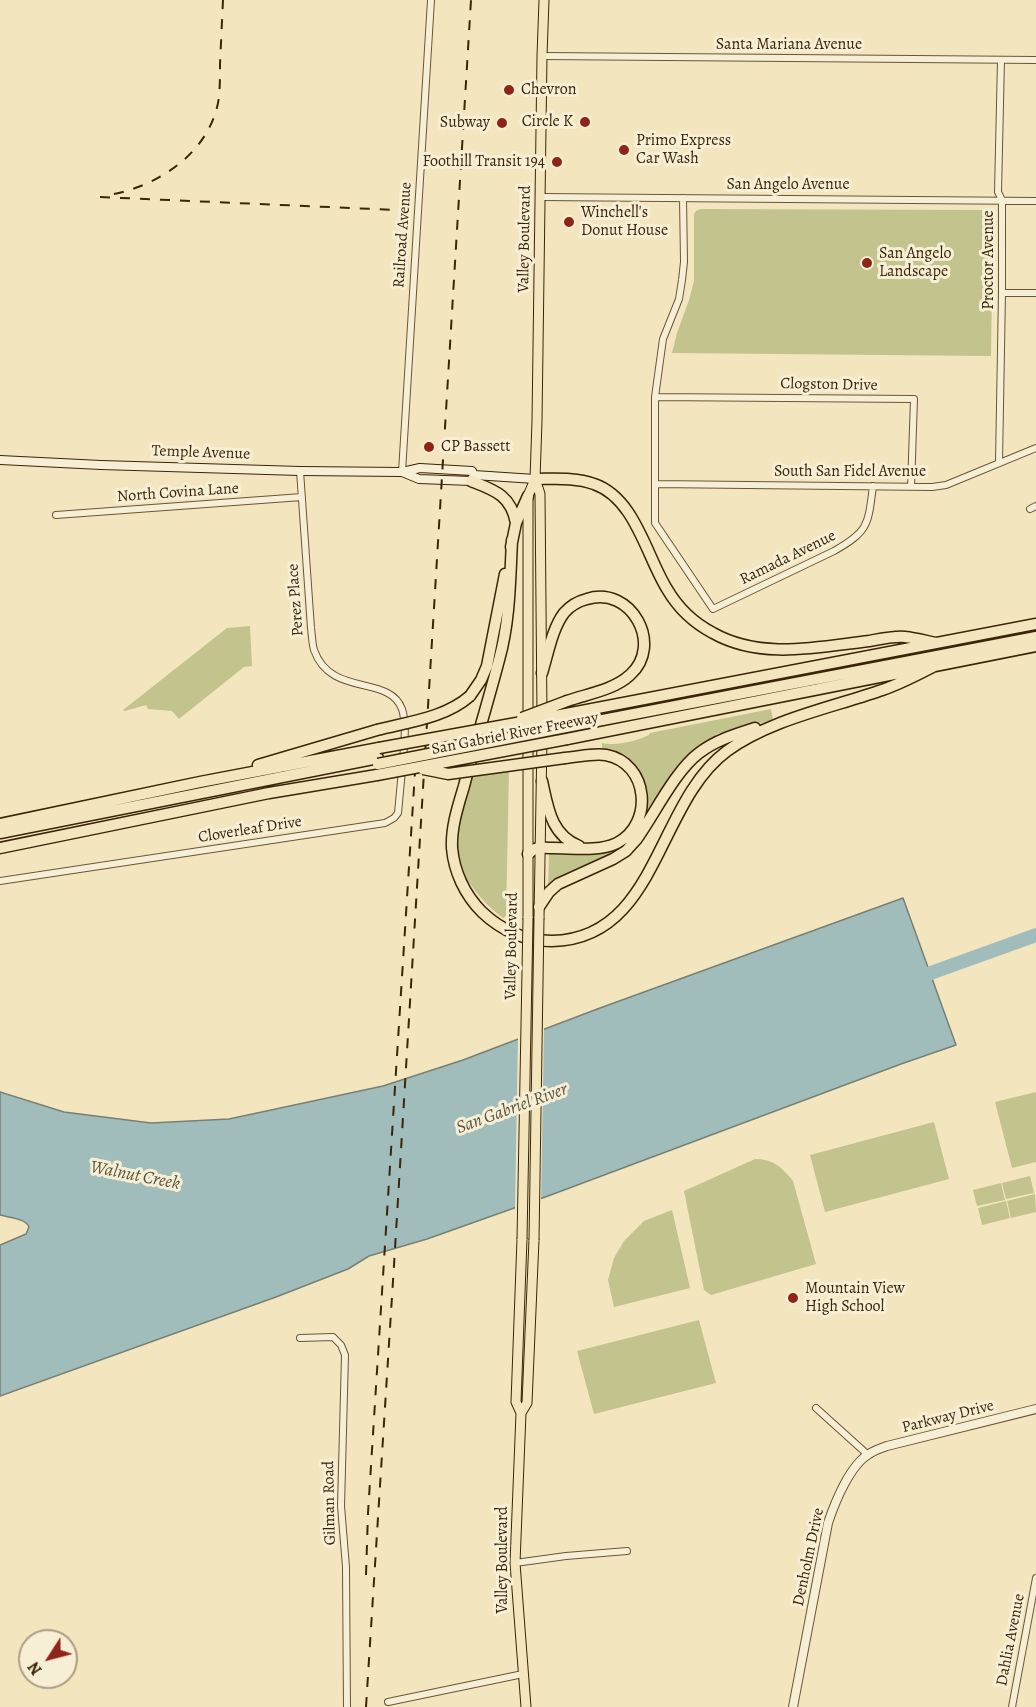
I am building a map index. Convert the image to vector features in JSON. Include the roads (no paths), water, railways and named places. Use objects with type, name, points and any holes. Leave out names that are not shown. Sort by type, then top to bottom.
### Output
[{"type":"highway","points":[[473,478],[505,498],[513,510],[516,523]]},
{"type":"highway","points":[[535,478],[587,482],[613,495],[627,511],[673,598],[696,622],[729,641],[752,648],[777,650],[904,637],[936,643]]},
{"type":"highway","points":[[200,782],[436,715],[455,707],[470,696],[481,681],[487,666],[516,523],[528,496]]},
{"type":"highway","points":[[512,540],[507,625],[500,658],[454,821],[452,845],[456,869],[467,893],[480,909],[505,930],[535,940],[560,941],[584,935],[610,922],[621,913],[637,892],[683,805],[697,782],[713,763],[748,737],[798,717]]},
{"type":"highway","points":[[497,728],[567,700],[613,686],[629,677],[636,670],[643,654],[644,636],[638,619],[631,610],[605,597],[591,597],[573,605],[563,615],[556,629],[542,673]]},
{"type":"highway","name":"San Gabriel River Freeway","points":[[0,824],[200,782],[378,761],[417,768],[937,665],[977,646],[1036,624]]},
{"type":"highway","points":[[977,646],[1036,632]]},
{"type":"highway","points":[[0,838],[566,721],[1036,637]]},
{"type":"highway","name":"San Gabriel River Freeway","points":[[0,848],[269,794],[497,728],[566,721],[936,643],[1036,646]]},
{"type":"highway","points":[[539,913],[549,892],[558,884],[626,851],[636,840],[683,768],[699,753],[727,737],[882,691],[937,665]]},
{"type":"highway","points":[[417,768],[448,774],[594,754],[618,759],[632,771],[641,789],[642,808],[640,818],[627,836],[609,846],[541,848],[534,849],[528,855]]},
{"type":"highway","points":[[0,832],[378,761]]},
{"type":"highway","points":[[543,782],[553,824],[569,841],[585,848]]},
{"type":"main road","name":"Valley Boulevard","points":[[521,1413],[527,1403],[534,1240],[543,782],[540,494],[535,478],[544,0]]},
{"type":"main road","name":"Temple Avenue","points":[[0,460],[300,471],[402,472],[419,478],[535,478]]},
{"type":"main road","name":"Valley Boulevard","points":[[526,1707],[515,1563],[521,1413],[516,1402],[522,1239],[528,918],[528,496],[535,478]]},
{"type":"street","name":"Railroad Avenue","points":[[402,472],[431,0]]},
{"type":"street","name":"Santa Mariana Avenue","points":[[542,56],[1036,60]]},
{"type":"street","name":"Proctor Avenue","points":[[999,462],[1002,200],[998,192],[1001,60]]},
{"type":"street","name":"San Angelo Avenue","points":[[540,197],[1036,201]]},
{"type":"street","points":[[656,484],[655,397],[663,339],[679,299],[682,280],[683,198]]},
{"type":"street","points":[[1002,293],[1036,293]]},
{"type":"street","name":"Clogston Drive","points":[[655,397],[914,399],[911,487]]},
{"type":"street","name":"South San Fidel Avenue","points":[[656,484],[911,487],[946,485],[1036,448]]},
{"type":"street","name":"Perez Place","points":[[300,471],[314,651],[323,666],[336,677],[386,692],[393,697],[402,710]]},
{"type":"street","name":"Ramada Avenue","points":[[656,484],[655,523],[713,609],[834,552],[854,540],[867,523],[873,486]]},
{"type":"street","name":"North Covina Lane","points":[[56,515],[302,497]]},
{"type":"street","name":"Cloverleaf Drive","points":[[0,881],[385,823],[398,813],[405,731],[402,710]]},
{"type":"street","name":"Gilman Road","points":[[300,1338],[333,1337],[341,1345],[345,1355],[341,1506],[346,1567],[347,1707]]},
{"type":"street","points":[[816,1408],[867,1454]]},
{"type":"street","name":"Parkway Drive","points":[[867,1454],[887,1446],[1035,1412]]},
{"type":"street","name":"Denholm Drive","points":[[793,1707],[828,1523],[834,1504],[843,1488],[856,1466],[867,1454]]},
{"type":"street","points":[[515,1563],[627,1551]]},
{"type":"street","name":"Dahlia Avenue","points":[[1012,1707],[1036,1578]]},
{"type":"street","points":[[388,1702],[523,1674]]},
{"type":"water","name":"Walnut Creek","points":[[903,898],[956,1045],[548,1196],[427,1239],[369,1256],[348,1269],[276,1297],[0,1396],[0,1245],[26,1234],[29,1227],[21,1220],[0,1215],[0,1092],[64,1112],[151,1123],[229,1119],[383,1086],[463,1060]]},
{"type":"waterway","name":"San Gabriel River","points":[[914,979],[1036,935]]},
{"type":"railway","points":[[114,194],[150,182],[167,173],[196,148],[207,133],[219,97],[223,0]]},
{"type":"railway","points":[[366,1707],[471,0]]},
{"type":"railway","points":[[100,197],[396,210]]},
{"type":"railway","points":[[366,1575],[415,772]]},
{"type":"place","name":"Chevron","points":[[509,90]]},
{"type":"place","name":"Circle K","points":[[585,122]]},
{"type":"place","name":"Subway","points":[[502,123]]},
{"type":"place","name":"Primo Express Car Wash","points":[[624,150]]},
{"type":"place","name":"Foothill Transit 194","points":[[557,162]]},
{"type":"place","name":"Winchell's Donut House","points":[[569,222]]},
{"type":"place","name":"San Angelo Landscape","points":[[867,263]]},
{"type":"place","name":"CP Bassett","points":[[429,447]]},
{"type":"place","name":"Mountain View High School","points":[[793,1298]]}]
